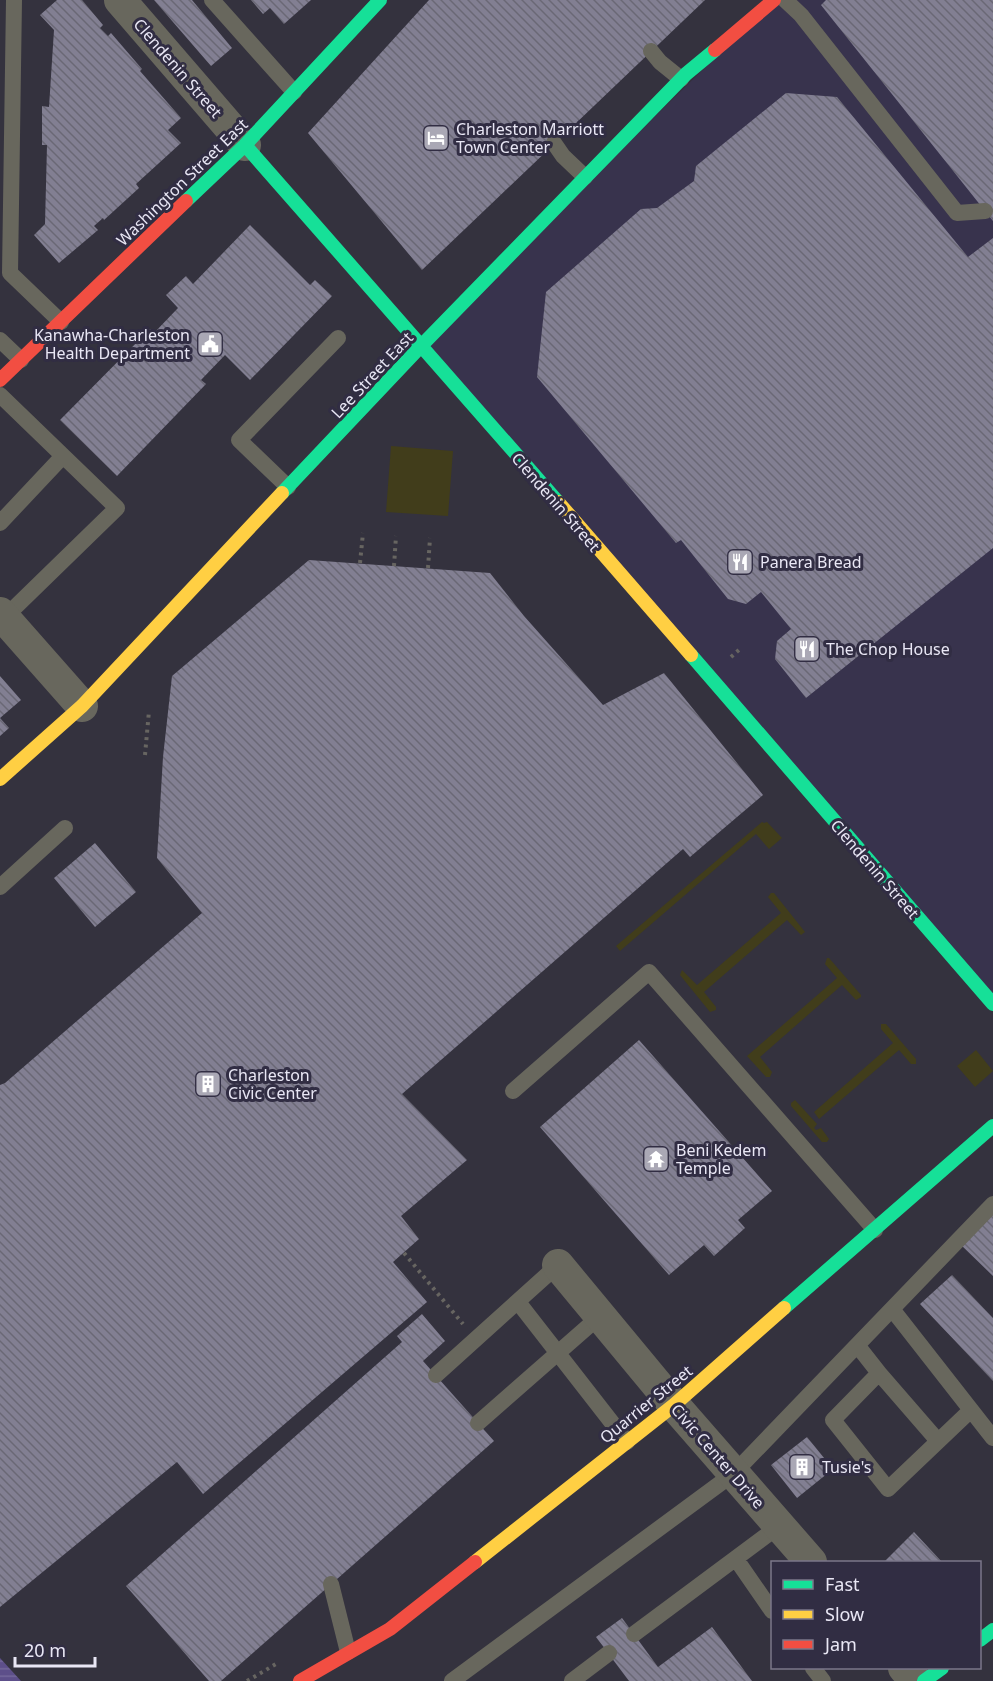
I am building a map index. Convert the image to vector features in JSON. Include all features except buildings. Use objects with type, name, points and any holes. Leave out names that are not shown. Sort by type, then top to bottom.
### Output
[{"type":"main road","name":"Washington Street East","points":[[0,380],[245,145],[380,0]]},
{"type":"main road","name":"Lee Street East","points":[[0,779],[82,706],[422,345],[681,79],[774,0]]},
{"type":"main road","name":"Clendenin Street","points":[[245,145],[990,994]]},
{"type":"main road","name":"Quarrier Street","points":[[300,1681],[390,1629],[674,1405],[993,1126]]},
{"type":"main road","points":[[981,1639],[993,1630]]},
{"type":"main road","points":[[924,1681],[941,1669]]},
{"type":"street","name":"Clendenin Street","points":[[120,0],[245,145]]},
{"type":"street","points":[[2,616],[82,706]]},
{"type":"street","name":"Civic Center Drive","points":[[558,1265],[674,1405],[809,1561]]},
{"type":"street","points":[[905,1669],[916,1681]]},
{"type":"lane","points":[[14,0],[10,273],[61,322]]},
{"type":"lane","points":[[212,0],[294,92]]},
{"type":"lane","points":[[785,0],[816,33],[957,213],[985,211]]},
{"type":"lane","points":[[651,51],[660,62],[681,79]]},
{"type":"lane","points":[[554,143],[563,156],[585,177]]},
{"type":"lane","points":[[288,487],[239,440],[338,338]]},
{"type":"lane","points":[[0,340],[21,360]]},
{"type":"lane","points":[[0,395],[117,508],[2,616]]},
{"type":"lane","points":[[0,523],[63,456]]},
{"type":"lane","points":[[0,887],[65,828]]},
{"type":"lane","points":[[513,1091],[649,972],[875,1230]]},
{"type":"lane","points":[[452,1681],[733,1474],[993,1204]]},
{"type":"lane","points":[[436,1375],[558,1265]]},
{"type":"lane","points":[[518,1302],[627,1442]]},
{"type":"lane","points":[[892,1309],[993,1438]]},
{"type":"lane","points":[[478,1423],[600,1316]]},
{"type":"lane","points":[[857,1346],[938,1441]]},
{"type":"lane","points":[[879,1373],[833,1420],[888,1489],[971,1410]]},
{"type":"lane","points":[[634,1634],[779,1526]]},
{"type":"lane","points":[[736,1559],[771,1610]]},
{"type":"lane","points":[[331,1584],[348,1652]]},
{"type":"lane","points":[[572,1681],[609,1653]]},
{"type":"lane","points":[[814,1669],[823,1681]]},
{"type":"path","points":[[360,563],[363,533]]},
{"type":"path","points":[[394,566],[396,536]]},
{"type":"path","points":[[428,568],[430,538]]},
{"type":"path","points":[[145,755],[149,711]]},
{"type":"path","points":[[404,1253],[446,1303]]},
{"type":"shaded area","points":[[774,0],[993,0],[993,1004],[422,345]]},
{"type":"shaded area","points":[[391,446],[453,451],[448,516],[386,512]]},
{"type":"shaded area","points":[[762,822],[767,822],[782,838],[769,849],[756,834],[620,951],[616,946]]},
{"type":"shaded area","points":[[774,893],[805,932],[801,935],[787,920],[704,992],[716,1007],[716,1010],[710,1012],[680,975],[682,970],[697,985],[781,913],[768,897]]},
{"type":"shaded area","points":[[827,958],[861,997],[856,1000],[842,985],[760,1057],[772,1072],[770,1077],[766,1077],[747,1056],[837,978],[825,964]]},
{"type":"shaded area","points":[[881,1024],[886,1024],[916,1059],[916,1064],[911,1064],[899,1050],[819,1119],[814,1112],[893,1043],[881,1029]]},
{"type":"shaded area","points":[[976,1050],[993,1071],[975,1087],[957,1066]]},
{"type":"shaded area","points":[[795,1100],[817,1124],[814,1128],[816,1130],[821,1128],[829,1139],[827,1142],[822,1142],[791,1106]]},
{"type":"shaded area","points":[[0,1658],[21,1681],[0,1681]]},
{"type":"traffic: fast","points":[[186,201],[245,145],[380,0]]},
{"type":"traffic: fast","points":[[282,493],[422,345],[686,74],[715,50]]},
{"type":"traffic: fast","points":[[245,145],[558,502]]},
{"type":"traffic: fast","points":[[691,655],[993,1004]]},
{"type":"traffic: fast","points":[[784,1308],[993,1126]]},
{"type":"traffic: fast","points":[[981,1639],[993,1630]]},
{"type":"traffic: fast","points":[[924,1681],[941,1669]]},
{"type":"traffic: slow","points":[[0,779],[82,706],[282,493]]},
{"type":"traffic: slow","points":[[558,502],[691,655]]},
{"type":"traffic: slow","points":[[475,1562],[674,1405],[784,1308]]},
{"type":"traffic: jam","points":[[715,50],[774,0]]},
{"type":"traffic: jam","points":[[0,380],[186,201]]},
{"type":"traffic: jam","points":[[300,1681],[390,1629],[475,1562]]},
{"type":"place","name":"Charleston Marriott Town Center","points":[[436,138]]},
{"type":"place","name":"Kanawha-Charleston Health Department","points":[[210,344]]},
{"type":"place","name":"Panera Bread","points":[[740,562]]},
{"type":"place","name":"The Chop House","points":[[807,649]]},
{"type":"place","name":"Charleston Civic Center","points":[[208,1084]]},
{"type":"place","name":"Beni Kedem Temple","points":[[656,1159]]},
{"type":"place","name":"Tusie's","points":[[802,1467]]}]
